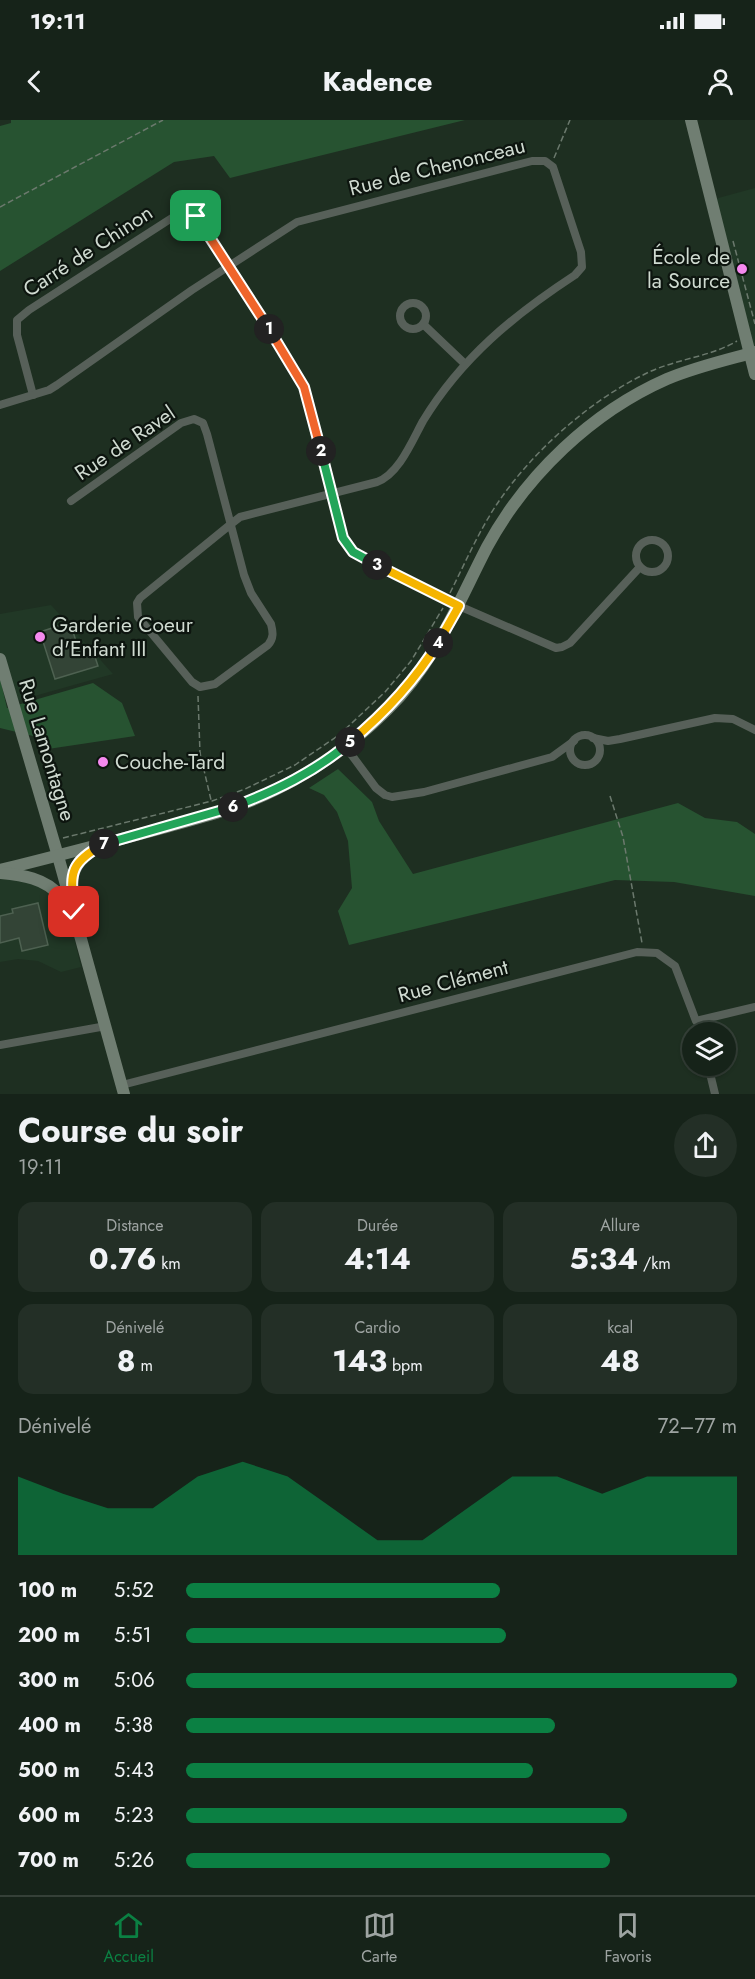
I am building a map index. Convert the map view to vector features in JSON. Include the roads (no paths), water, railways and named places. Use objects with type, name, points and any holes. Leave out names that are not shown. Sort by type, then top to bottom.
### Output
[{"type":"street","points":[[691,120],[753,353],[755,374]]},
{"type":"street","name":"Rue de Chenonceau","points":[[0,405],[57,385],[192,290],[302,220],[532,161],[545,161],[553,167],[581,252],[582,267],[514,317],[465,364],[431,408],[391,474],[376,482],[331,495],[247,515],[231,524]]},
{"type":"street","name":"Carré de Chinon","points":[[33,395],[16,327],[17,320],[29,310],[184,212],[192,213],[198,218],[230,266]]},
{"type":"street","points":[[230,266],[304,387],[343,538],[353,552],[459,606],[545,645],[560,648],[570,643],[640,567]]},
{"type":"street","points":[[423,324],[465,364]]},
{"type":"street","points":[[0,872],[221,812],[267,793],[304,774],[345,746],[387,710],[407,688],[436,647],[487,548],[512,508],[547,465],[575,438],[618,406],[656,384],[682,373],[753,353]]},
{"type":"street","name":"Rue de Ravel","points":[[71,501],[170,430],[194,419],[205,427],[231,524]]},
{"type":"street","points":[[231,524],[246,584],[271,624],[273,636],[268,645],[215,684],[200,687],[192,682],[141,622],[137,613],[137,603],[140,598],[231,524]]},
{"type":"street","name":"Rue Lamontagne","points":[[0,659],[54,840],[123,1090]]},
{"type":"street","points":[[345,746],[375,788],[392,797],[424,792],[552,757],[582,736],[608,741],[715,718],[733,719],[755,730]]},
{"type":"street","points":[[593,738],[600,746],[600,754]]},
{"type":"street","points":[[552,757],[583,765],[592,764],[610,744],[620,739]]},
{"type":"street","points":[[574,741],[571,751],[576,762]]},
{"type":"street","points":[[74,912],[71,882],[77,864],[87,854],[105,844]]},
{"type":"street","points":[[0,872],[28,876],[45,884],[60,896],[81,940]]},
{"type":"street","name":"Rue Clément","points":[[123,1090],[637,952],[657,953],[675,966],[696,1021]]},
{"type":"street","points":[[696,1021],[755,1007]]},
{"type":"street","points":[[0,1045],[106,1026]]},
{"type":"street","points":[[711,1076],[715,1094]]},
{"type":"place","name":"École de la Source","points":[[742,269]]},
{"type":"place","name":"Garderie Coeur d'Enfant III","points":[[40,637]]},
{"type":"place","name":"Couche-Tard","points":[[103,762]]}]
